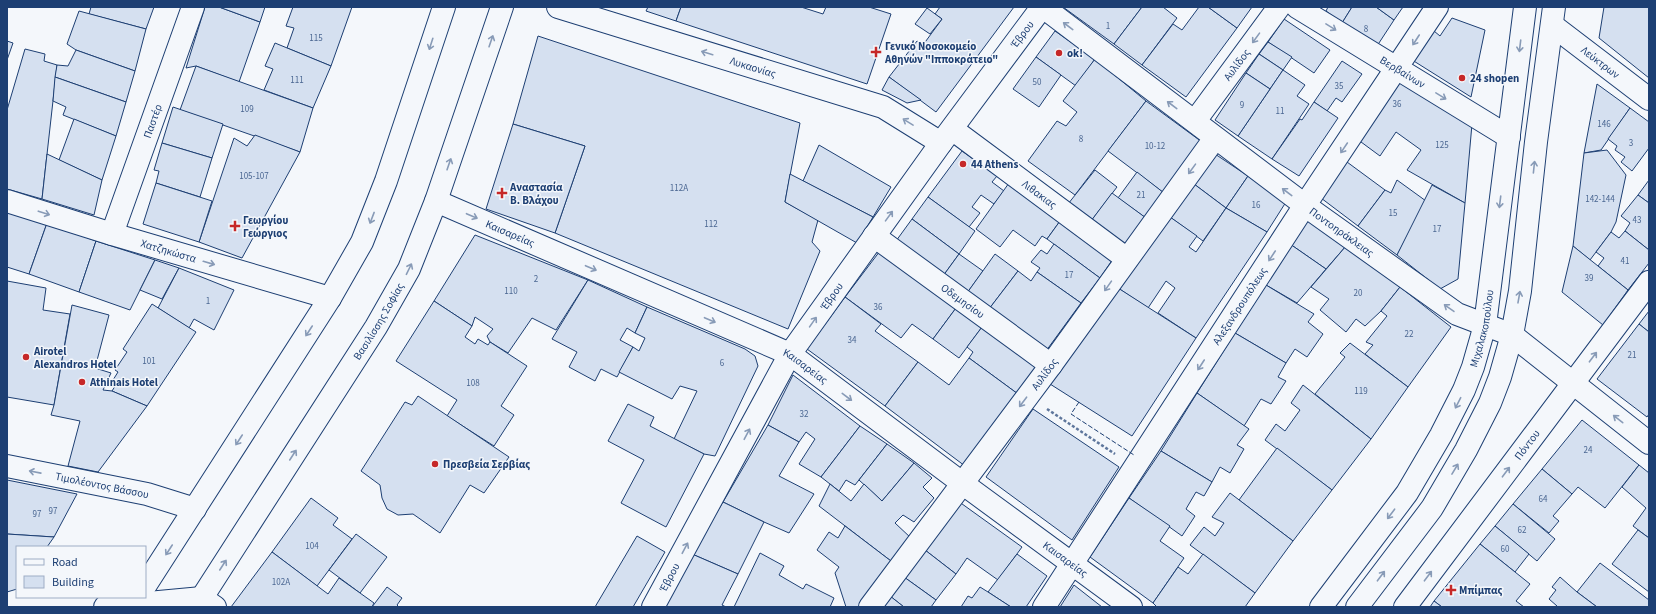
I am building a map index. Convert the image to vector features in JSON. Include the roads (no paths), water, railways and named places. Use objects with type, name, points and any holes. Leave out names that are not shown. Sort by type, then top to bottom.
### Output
[{"type":"street","name":"Παστέρ","points":[[112,234],[193,7]]},
{"type":"street","points":[[146,584],[330,298],[362,242],[386,182],[444,7]]},
{"type":"street","name":"Βασιλίσσης Σοφίας","points":[[204,604],[376,327],[409,269],[436,201],[502,7]]},
{"type":"street","name":"Λυκαονίας","points":[[558,7],[883,107],[947,136]]},
{"type":"street","name":"Έβρου","points":[[654,607],[790,354],[874,236],[1043,7]]},
{"type":"street","name":"Ποντοηράκλειας","points":[[1043,7],[1305,205],[1457,314],[1512,335],[1649,443]]},
{"type":"street","name":"Αυλίδος","points":[[1194,121],[1279,7]]},
{"type":"street","name":"Βερβαίνων","points":[[1298,7],[1509,137]]},
{"type":"street","name":"Αλεξανδρουπόλεως","points":[[1044,607],[1305,205],[1437,7]]},
{"type":"street","name":"Μιχαλακοπούλου","points":[[1321,607],[1407,493],[1441,435],[1464,390],[1473,367],[1484,325],[1525,7]]},
{"type":"street","points":[[1358,607],[1432,508],[1466,450],[1490,403],[1500,377],[1512,335],[1520,291],[1536,142],[1553,16]]},
{"type":"street","name":"Λεύκτρων","points":[[1553,16],[1649,99]]},
{"type":"street","name":"Λιθακιας","points":[[947,136],[1127,259]]},
{"type":"street","name":"Αυλίδος","points":[[870,607],[1051,365],[1215,138]]},
{"type":"street","name":"Χατζηκώστα","points":[[7,201],[112,234],[330,298]]},
{"type":"street","name":"Καισαρείας","points":[[436,201],[790,354],[1131,607]]},
{"type":"street","name":"Οδεμησίου","points":[[874,236],[1051,365]]},
{"type":"street","name":"Πόντου","points":[[1405,607],[1649,282]]},
{"type":"street","name":"Τιμολέοντος Βάσσου","points":[[7,466],[147,494],[195,509]]},
{"type":"street","points":[[105,607],[134,603],[204,604]]},
{"type":"place","name":"Γενικό Νοσοκομείο Αθηνών \"Ιπποκράτειο\"","points":[[876,52]]},
{"type":"place","name":"ok!","points":[[1059,53]]},
{"type":"place","name":"24 shopen","points":[[1462,78]]},
{"type":"place","name":"44 Athens","points":[[963,164]]},
{"type":"place","name":"Αναστασία Β. Βλάχου","points":[[502,193]]},
{"type":"place","name":"Γεωργίου Γεώργιος","points":[[235,226]]},
{"type":"place","name":"Airotel Alexandros Hotel","points":[[26,357]]},
{"type":"place","name":"Athinais Hotel","points":[[82,382]]},
{"type":"place","name":"Πρεσβεία Σερβίας","points":[[435,464]]},
{"type":"place","name":"Μπίμπας","points":[[1451,590]]}]
